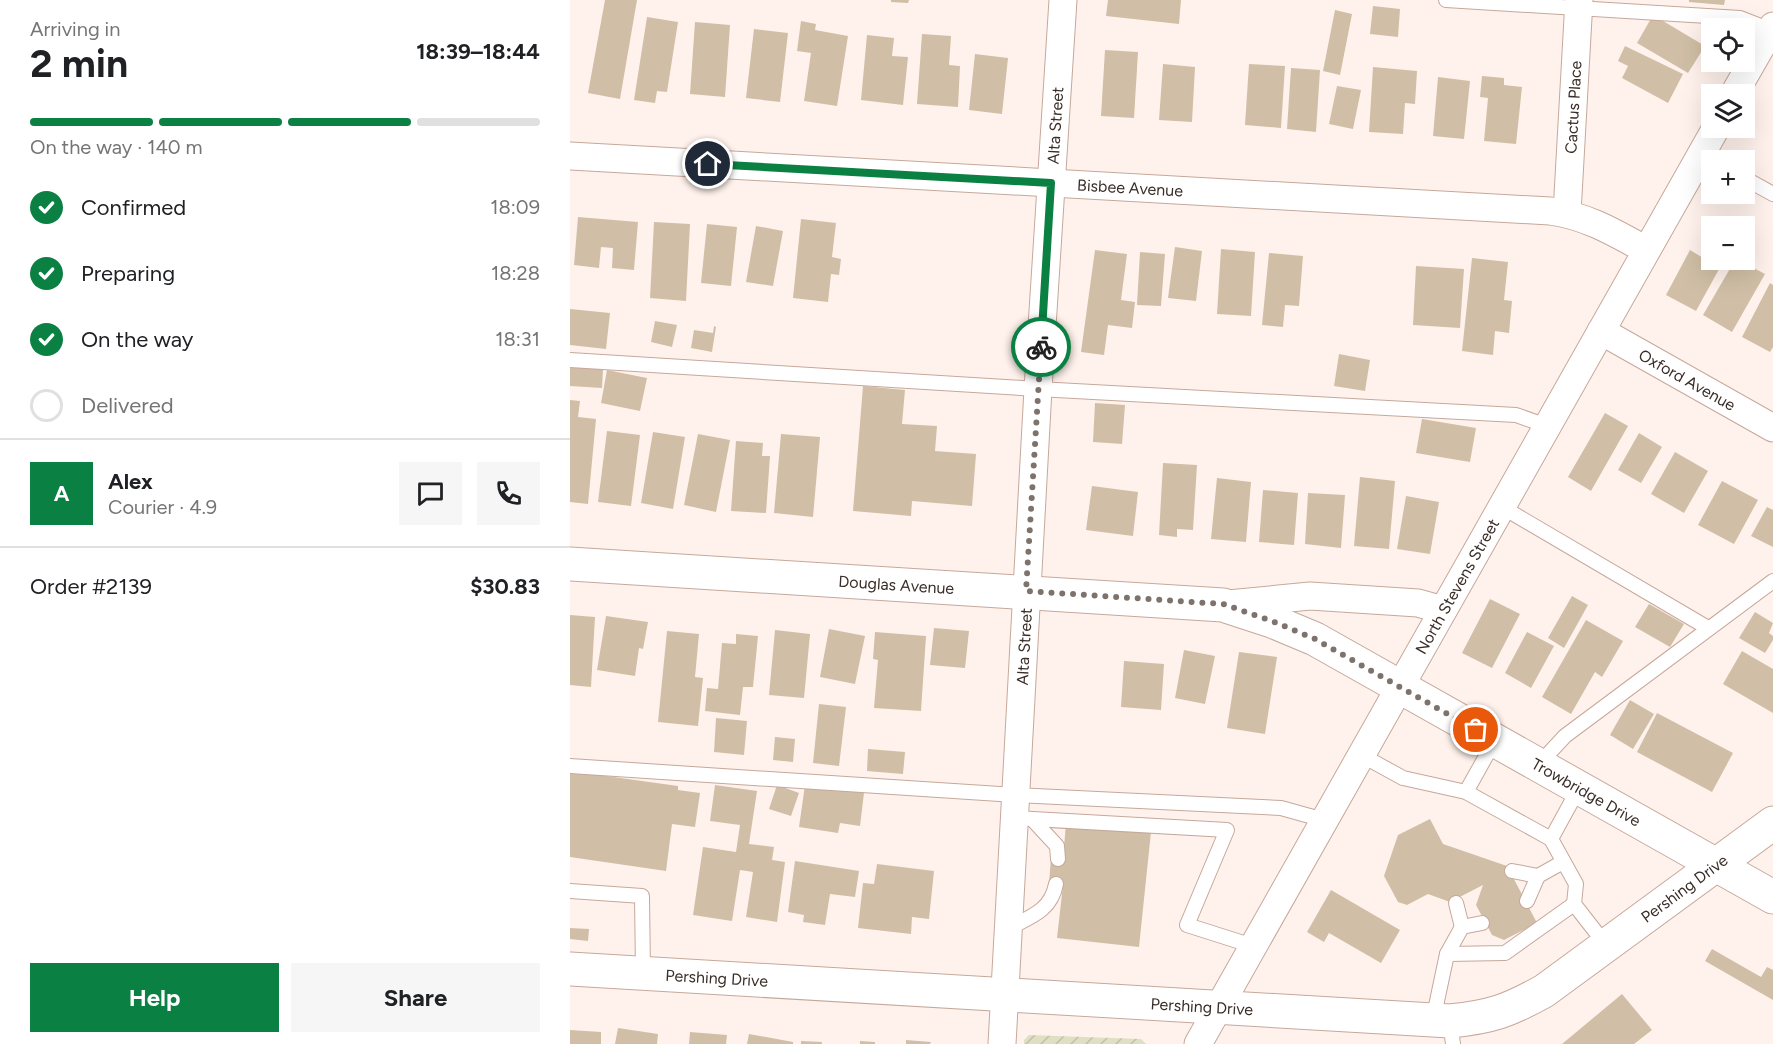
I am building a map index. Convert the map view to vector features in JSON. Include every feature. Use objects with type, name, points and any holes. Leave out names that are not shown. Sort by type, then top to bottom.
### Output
[{"type":"main road","name":"Douglas Avenue","points":[[570,564],[1223,604],[1315,639],[1400,687]]},
{"type":"main road","name":"Trowbridge Drive","points":[[1400,687],[1773,897]]},
{"type":"main road","name":"Pershing Drive","points":[[570,969],[1219,1007],[1445,1028],[1512,1008],[1544,991],[1773,823]]},
{"type":"street","name":"Alta Street","points":[[1002,1044],[1009,928],[1020,811],[1026,591],[1063,0]]},
{"type":"street","name":"Cactus Place","points":[[1567,213],[1579,4]]},
{"type":"street","points":[[1740,84],[1772,28]]},
{"type":"street","name":"Bisbee Avenue","points":[[570,156],[1567,213],[1596,223],[1646,250]]},
{"type":"street","name":"North Stevens Street","points":[[1201,1043],[1253,946],[1646,250],[1701,168]]},
{"type":"street","name":"Oxford Avenue","points":[[1601,331],[1773,429]]},
{"type":"street","name":"Douglas Avenue","points":[[1223,604],[1310,596],[1418,603],[1443,610]]},
{"type":"lane","points":[[1446,0],[1579,4],[1740,18],[1772,28]]},
{"type":"lane","points":[[1755,184],[1773,194]]},
{"type":"lane","points":[[570,360],[1516,415],[1547,426]]},
{"type":"lane","points":[[1502,507],[1708,628]]},
{"type":"lane","points":[[1538,765],[1565,736],[1773,581]]},
{"type":"lane","points":[[1466,792],[1495,741]]},
{"type":"lane","points":[[1361,755],[1403,778],[1466,792],[1551,839],[1576,884],[1574,904],[1606,945]]},
{"type":"lane","points":[[570,766],[1227,830],[1187,925],[1253,946]]},
{"type":"lane","points":[[1551,839],[1580,788]]},
{"type":"lane","points":[[1020,811],[1281,808],[1324,820]]},
{"type":"lane","points":[[1020,811],[1057,846],[1058,859]]},
{"type":"lane","points":[[1527,900],[1538,876],[1563,862]]},
{"type":"lane","points":[[1512,871],[1538,876]]},
{"type":"lane","points":[[1009,928],[1050,903],[1056,884]]},
{"type":"lane","points":[[570,891],[642,896],[643,973]]},
{"type":"lane","points":[[1445,1028],[1447,954],[1462,927],[1456,903]]},
{"type":"lane","points":[[1447,954],[1505,953],[1574,904]]},
{"type":"lane","points":[[1462,927],[1482,923]]},
{"type":"green space","points":[[1029,1035],[1141,1039],[1146,1044],[1024,1044],[1024,1040]]},
{"type":"building","points":[[605,0],[637,0],[620,99],[588,93]]},
{"type":"building","points":[[891,0],[909,0],[908,3],[891,2]]},
{"type":"building","points":[[1108,0],[1181,0],[1179,24],[1106,16]]},
{"type":"building","points":[[1689,0],[1725,0],[1724,5],[1689,2]]},
{"type":"building","points":[[1373,6],[1400,9],[1398,37],[1370,34]]},
{"type":"building","points":[[1335,10],[1352,14],[1340,75],[1323,71]]},
{"type":"building","points":[[1653,15],[1701,44],[1701,52],[1688,73],[1637,43]]},
{"type":"building","points":[[647,17],[678,22],[667,92],[657,91],[655,103],[634,100]]},
{"type":"building","points":[[801,21],[816,24],[815,30],[848,36],[837,106],[804,101],[811,53],[797,51]]},
{"type":"building","points":[[695,22],[730,25],[725,97],[690,94]]},
{"type":"building","points":[[754,29],[788,33],[780,102],[746,98]]},
{"type":"building","points":[[922,34],[951,36],[949,65],[960,66],[958,107],[917,104]]},
{"type":"building","points":[[867,35],[894,38],[892,56],[908,57],[903,105],[861,100]]},
{"type":"building","points":[[1625,46],[1683,74],[1668,103],[1622,78],[1628,66],[1618,61]]},
{"type":"building","points":[[1105,50],[1138,52],[1134,118],[1101,116]]},
{"type":"building","points":[[975,54],[1008,58],[1002,114],[969,110]]},
{"type":"building","points":[[1163,64],[1195,67],[1192,122],[1159,120]]},
{"type":"building","points":[[1249,64],[1285,66],[1281,128],[1245,125]]},
{"type":"building","points":[[1373,67],[1417,71],[1415,104],[1405,103],[1403,134],[1369,132]]},
{"type":"building","points":[[1291,68],[1320,70],[1316,132],[1287,129]]},
{"type":"building","points":[[1482,76],[1504,78],[1504,85],[1522,87],[1516,144],[1484,141],[1488,98],[1480,97]]},
{"type":"building","points":[[1438,77],[1470,81],[1464,139],[1433,136]]},
{"type":"building","points":[[1337,86],[1361,90],[1353,129],[1329,124]]},
{"type":"building","points":[[578,217],[638,222],[634,270],[612,268],[613,248],[601,247],[599,268],[574,265]]},
{"type":"building","points":[[801,219],[836,223],[832,257],[841,259],[839,275],[831,274],[828,302],[793,298]]},
{"type":"building","points":[[654,222],[690,224],[686,301],[650,298]]},
{"type":"building","points":[[707,224],[737,227],[731,286],[701,283]]},
{"type":"building","points":[[756,226],[783,231],[773,286],[746,282]]},
{"type":"building","points":[[1175,247],[1202,251],[1196,301],[1168,298]]},
{"type":"building","points":[[1221,249],[1255,252],[1251,316],[1217,314]]},
{"type":"building","points":[[1095,250],[1127,254],[1121,300],[1135,302],[1132,328],[1108,325],[1104,355],[1081,352]]},
{"type":"building","points":[[1690,250],[1701,257],[1701,270],[1719,270],[1696,311],[1666,295]]},
{"type":"building","points":[[1140,252],[1165,254],[1161,306],[1137,305]]},
{"type":"building","points":[[1269,253],[1303,256],[1299,306],[1285,305],[1283,327],[1262,325]]},
{"type":"building","points":[[1472,258],[1508,262],[1504,300],[1512,301],[1509,333],[1495,331],[1493,355],[1462,351]]},
{"type":"building","points":[[1416,266],[1464,269],[1460,328],[1413,325]]},
{"type":"building","points":[[1755,269],[1765,274],[1732,332],[1703,315],[1729,270]]},
{"type":"building","points":[[1770,283],[1773,285],[1773,347],[1770,352],[1742,337]]},
{"type":"building","points":[[570,309],[610,313],[606,349],[570,345]]},
{"type":"building","points":[[655,321],[677,325],[672,347],[651,342]]},
{"type":"building","points":[[714,326],[716,327],[712,352],[691,348],[694,330],[713,333]]},
{"type":"building","points":[[1339,354],[1370,360],[1365,391],[1334,386]]},
{"type":"building","points":[[570,366],[603,369],[602,388],[570,386]]},
{"type":"building","points":[[607,370],[647,378],[640,411],[601,403]]},
{"type":"building","points":[[863,386],[905,390],[902,424],[937,426],[935,451],[976,454],[972,506],[912,501],[911,516],[853,511]]},
{"type":"building","points":[[570,400],[580,401],[578,417],[596,419],[588,504],[570,502]]},
{"type":"building","points":[[1095,403],[1125,405],[1122,444],[1093,442]]},
{"type":"building","points":[[1605,413],[1628,426],[1591,491],[1568,477]]},
{"type":"building","points":[[1422,419],[1476,428],[1470,462],[1416,453]]},
{"type":"building","points":[[607,431],[640,435],[631,506],[598,502]]},
{"type":"building","points":[[653,432],[685,437],[673,509],[641,503]]},
{"type":"building","points":[[1639,433],[1662,447],[1641,483],[1618,470]]},
{"type":"building","points":[[698,434],[730,440],[716,512],[684,505]]},
{"type":"building","points":[[781,434],[820,437],[813,517],[774,513]]},
{"type":"building","points":[[736,441],[763,443],[762,456],[770,456],[766,513],[731,511]]},
{"type":"building","points":[[1675,452],[1708,471],[1684,513],[1651,494]]},
{"type":"building","points":[[1163,463],[1197,465],[1193,530],[1177,529],[1177,537],[1159,535]]},
{"type":"building","points":[[1360,477],[1395,481],[1389,549],[1354,546]]},
{"type":"building","points":[[1217,478],[1251,482],[1246,542],[1211,539]]},
{"type":"building","points":[[1722,481],[1758,500],[1734,544],[1698,525]]},
{"type":"building","points":[[1092,486],[1138,492],[1133,536],[1086,530]]},
{"type":"building","points":[[1263,490],[1298,493],[1294,545],[1259,542]]},
{"type":"building","points":[[1308,493],[1345,495],[1341,548],[1305,544]]},
{"type":"building","points":[[1406,496],[1439,502],[1430,554],[1397,549]]},
{"type":"building","points":[[1767,507],[1773,510],[1773,547],[1751,536]]},
{"type":"building","points":[[1572,596],[1588,605],[1564,648],[1548,638]]},
{"type":"building","points":[[1490,599],[1520,614],[1492,668],[1462,653]]},
{"type":"building","points":[[1649,604],[1684,624],[1670,647],[1635,627]]},
{"type":"building","points":[[1755,612],[1773,623],[1769,633],[1773,636],[1773,640],[1765,653],[1739,638]]},
{"type":"building","points":[[570,615],[595,617],[591,687],[570,685]]},
{"type":"building","points":[[606,616],[648,622],[643,649],[639,648],[635,676],[597,670]]},
{"type":"building","points":[[1586,620],[1623,641],[1602,677],[1595,672],[1571,714],[1542,697]]},
{"type":"building","points":[[934,628],[969,631],[965,668],[930,665]]},
{"type":"building","points":[[829,629],[865,636],[855,684],[820,677]]},
{"type":"building","points":[[775,630],[810,634],[804,698],[769,695]]},
{"type":"building","points":[[667,631],[699,634],[695,677],[703,678],[698,726],[658,722]]},
{"type":"building","points":[[875,632],[926,636],[921,711],[874,708],[878,660],[873,659]]},
{"type":"building","points":[[1527,632],[1554,646],[1531,688],[1505,673]]},
{"type":"building","points":[[736,634],[758,636],[753,687],[743,687],[740,715],[705,711],[707,688],[718,689],[722,643],[736,644]]},
{"type":"building","points":[[1184,650],[1215,656],[1205,704],[1175,698]]},
{"type":"building","points":[[1742,651],[1773,669],[1773,713],[1723,684]]},
{"type":"building","points":[[1239,652],[1277,657],[1265,734],[1227,728]]},
{"type":"building","points":[[1124,661],[1164,664],[1161,710],[1121,707]]},
{"type":"building","points":[[1630,700],[1654,714],[1633,749],[1610,735]]},
{"type":"building","points":[[819,704],[846,707],[839,766],[813,763]]},
{"type":"building","points":[[1657,713],[1733,753],[1712,792],[1637,752]]},
{"type":"building","points":[[716,718],[747,721],[744,755],[714,752]]},
{"type":"building","points":[[775,737],[795,739],[793,762],[773,760]]},
{"type":"building","points":[[868,749],[905,752],[903,774],[867,771]]},
{"type":"building","points":[[570,771],[678,786],[678,790],[700,793],[695,827],[672,824],[666,871],[570,857]]},
{"type":"building","points":[[715,785],[757,791],[749,844],[774,847],[772,860],[785,862],[777,922],[746,917],[753,872],[740,870],[732,921],[693,915],[703,847],[736,852],[740,825],[710,821]]},
{"type":"building","points":[[777,785],[799,793],[791,816],[769,809]]},
{"type":"building","points":[[805,785],[864,793],[860,826],[840,823],[838,833],[799,827]]},
{"type":"building","points":[[1430,819],[1443,844],[1507,866],[1537,923],[1504,940],[1492,935],[1476,905],[1483,885],[1450,902],[1428,894],[1407,905],[1398,902],[1384,876],[1398,835]]},
{"type":"building","points":[[1066,823],[1151,832],[1139,947],[1057,938],[1063,885],[1049,883],[1051,858],[1063,859]]},
{"type":"building","points":[[795,861],[859,871],[855,897],[830,894],[825,925],[803,922],[804,915],[788,912]]},
{"type":"building","points":[[877,864],[934,871],[929,919],[912,917],[911,934],[858,928],[863,883],[874,884]]},
{"type":"building","points":[[1331,890],[1400,930],[1381,963],[1329,933],[1324,942],[1307,932]]},
{"type":"building","points":[[570,928],[589,929],[588,941],[570,939]]},
{"type":"building","points":[[1712,949],[1761,977],[1767,967],[1773,970],[1773,1000],[1705,961]]},
{"type":"building","points":[[1622,994],[1652,1030],[1634,1044],[1562,1044]]},
{"type":"building","points":[[618,1028],[658,1034],[657,1044],[615,1044]]},
{"type":"building","points":[[570,1030],[601,1032],[601,1044],[570,1044]]},
{"type":"building","points":[[690,1032],[727,1035],[726,1044],[689,1044]]},
{"type":"building","points":[[749,1034],[793,1042],[793,1044],[747,1044]]},
{"type":"building","points":[[906,1040],[931,1042],[930,1044],[906,1044]]},
{"type":"building","points":[[801,1041],[822,1042],[822,1044],[801,1044]]},
{"type":"building","points":[[860,1041],[875,1042],[875,1044],[860,1044]]},
{"type":"way so far","points":[[1041,347],[1026,591],[1223,604],[1315,639],[1476,730]]},
{"type":"route","points":[[708,164],[1051,183],[1041,347]]}]
